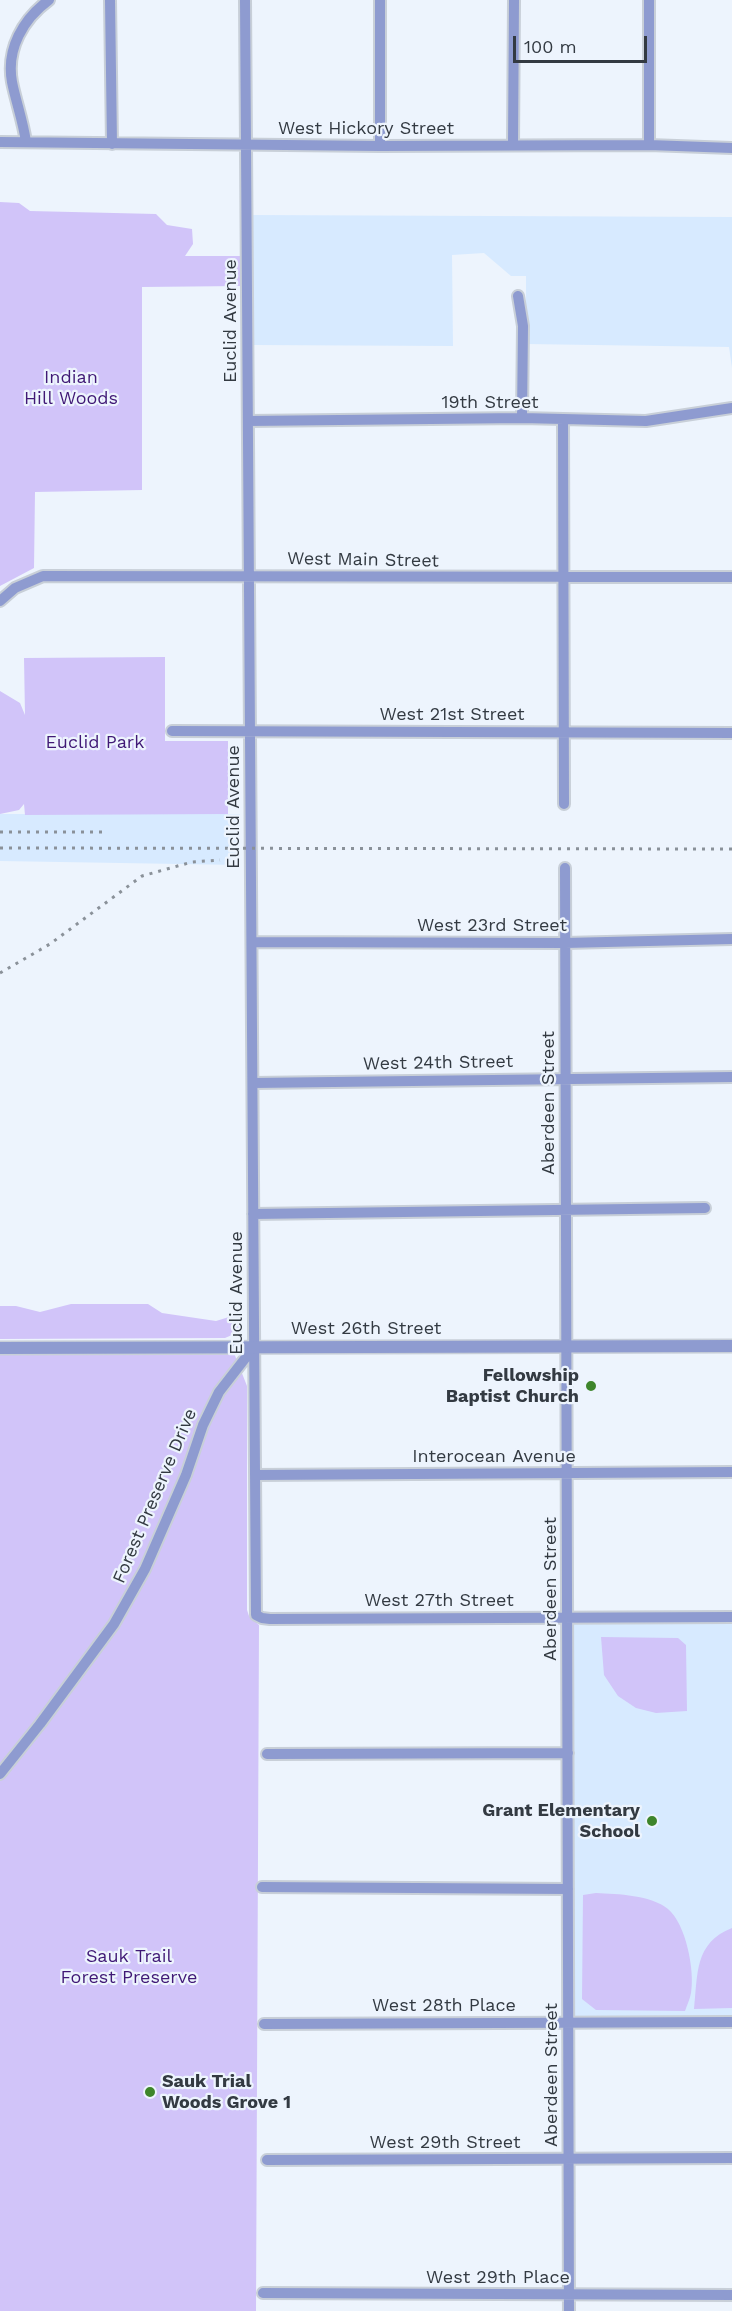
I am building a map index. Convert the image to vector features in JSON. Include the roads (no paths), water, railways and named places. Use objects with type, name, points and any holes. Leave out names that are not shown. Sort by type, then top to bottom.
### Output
[{"type":"street","points":[[26,142],[23,120],[12,82],[12,54],[18,36],[30,16],[49,0]]},
{"type":"street","points":[[110,0],[112,144]]},
{"type":"street","name":"Euclid Avenue","points":[[245,0],[256,1615]]},
{"type":"street","points":[[380,0],[380,146]]},
{"type":"street","points":[[513,145],[514,0]]},
{"type":"street","points":[[648,0],[649,145]]},
{"type":"street","name":"West Hickory Street","points":[[0,142],[380,146],[649,145],[732,148]]},
{"type":"street","points":[[518,296],[522,320],[522,418]]},
{"type":"street","name":"19th Street","points":[[248,421],[522,418],[646,420],[732,408]]},
{"type":"street","points":[[563,420],[564,804]]},
{"type":"street","name":"West Main Street","points":[[0,601],[15,588],[43,576],[732,577]]},
{"type":"street","name":"West 21st Street","points":[[172,731],[732,733]]},
{"type":"street","name":"Aberdeen Street","points":[[566,868],[569,2311]]},
{"type":"street","name":"West 23rd Street","points":[[252,942],[566,943],[732,939]]},
{"type":"street","name":"West 24th Street","points":[[252,1083],[732,1077]]},
{"type":"street","points":[[253,1214],[705,1208]]},
{"type":"street","name":"West 26th Street","points":[[0,1348],[732,1346]]},
{"type":"street","name":"Forest Preserve Drive","points":[[0,1774],[114,1624],[145,1569],[186,1475],[203,1425],[219,1392],[254,1347]]},
{"type":"street","name":"Interocean Avenue","points":[[255,1475],[732,1472]]},
{"type":"street","name":"West 27th Street","points":[[256,1615],[270,1619],[732,1617]]},
{"type":"street","points":[[267,1754],[568,1753]]},
{"type":"street","points":[[262,1887],[568,1889]]},
{"type":"street","name":"West 28th Place","points":[[264,2024],[732,2022]]},
{"type":"street","name":"West 29th Street","points":[[267,2160],[732,2158]]},
{"type":"street","name":"West 29th Place","points":[[264,2293],[732,2295]]},
{"type":"railway","points":[[0,832],[108,832]]},
{"type":"railway","points":[[0,848],[732,849]]},
{"type":"railway","points":[[0,973],[50,944],[142,876],[192,862],[220,860]]},
{"type":"place","name":"Fellowship Baptist Church","points":[[591,1386]]},
{"type":"place","name":"Grant Elementary School","points":[[652,1821]]},
{"type":"place","name":"Sauk Trial Woods Grove 1","points":[[150,2092]]},
{"type":"park label","name":"Indian Hill Woods","points":[[71,388]]},
{"type":"park label","name":"Euclid Park","points":[[95,743]]},
{"type":"park label","name":"Sauk Trail Forest Preserve","points":[[129,1967]]}]
